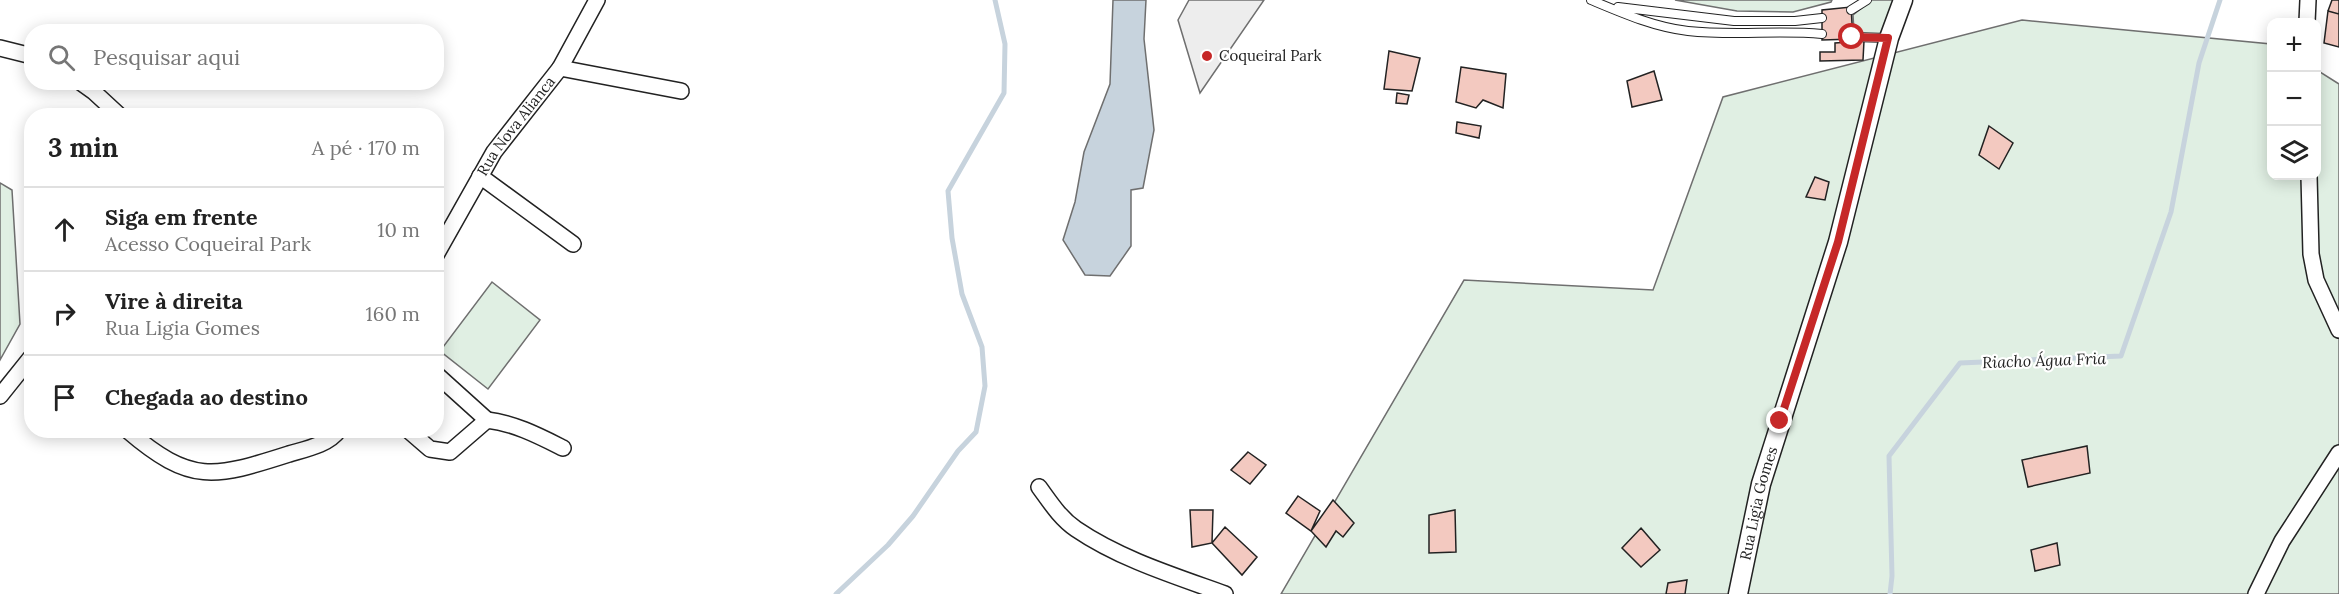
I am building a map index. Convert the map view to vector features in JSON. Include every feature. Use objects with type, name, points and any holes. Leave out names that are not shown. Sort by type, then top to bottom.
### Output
[{"type":"street","name":"Rua Nova Alianca","points":[[444,241],[494,152],[560,68],[597,0]]},
{"type":"street","name":"Rua Ligia Gomes","points":[[1738,594],[1761,484],[1838,242],[1888,38],[1903,0]]},
{"type":"street","points":[[2307,18],[2308,0]]},
{"type":"street","points":[[0,48],[24,54]]},
{"type":"street","points":[[560,68],[681,91]]},
{"type":"street","points":[[91,90],[111,108]]},
{"type":"street","points":[[480,176],[573,244]]},
{"type":"street","points":[[2309,180],[2311,254],[2316,280],[2339,330]]},
{"type":"street","points":[[0,396],[24,366]]},
{"type":"street","points":[[444,381],[487,420],[501,422],[535,434],[563,448]]},
{"type":"street","points":[[417,438],[430,449],[450,452],[487,420]]},
{"type":"street","points":[[136,438],[154,454],[196,472],[212,474],[231,472],[318,445],[330,438]]},
{"type":"street","points":[[2256,594],[2282,541],[2339,453]]},
{"type":"street","points":[[1039,487],[1074,528],[1148,566],[1225,594]]},
{"type":"lane","points":[[1591,0],[1654,25],[1686,31],[1822,34]]},
{"type":"lane","points":[[1851,10],[1867,0]]},
{"type":"lane","points":[[1605,6],[1734,21],[1795,21],[1822,18]]},
{"type":"lane","points":[[1852,37],[1888,38]]},
{"type":"green space","points":[[1675,0],[1832,0],[1793,12],[1737,11]]},
{"type":"green space","points":[[1872,0],[1901,0],[1889,38],[1854,32],[1853,15]]},
{"type":"green space","points":[[2022,20],[2267,44],[2267,180],[2321,180],[2321,73],[2339,84],[2339,594],[1281,594],[1464,280],[1653,290],[1723,97]]},
{"type":"green space","points":[[0,183],[12,190],[20,324],[0,360]]},
{"type":"green space","points":[[492,282],[540,320],[488,389],[444,354],[444,346]]},
{"type":"shaded area","points":[[1113,0],[1146,0],[1144,39],[1154,130],[1143,188],[1131,190],[1131,246],[1110,276],[1085,275],[1063,240],[1075,202],[1084,152],[1110,84]]},
{"type":"shaded area","name":"Coqueiral Park","points":[[1189,0],[1264,0],[1200,93],[1178,20]]},
{"type":"building","points":[[2332,0],[2339,0],[2339,14],[2328,11]]},
{"type":"building","points":[[1851,7],[1853,39],[1822,40],[1822,10]]},
{"type":"building","points":[[2328,11],[2339,14],[2339,47],[2324,43]]},
{"type":"building","points":[[1864,41],[1863,60],[1820,61],[1820,52],[1835,52],[1835,43]]},
{"type":"building","points":[[1389,51],[1420,58],[1412,91],[1384,89]]},
{"type":"building","points":[[1461,67],[1506,74],[1503,108],[1483,100],[1476,108],[1456,102]]},
{"type":"building","points":[[1654,71],[1662,100],[1632,107],[1627,81]]},
{"type":"building","points":[[1397,93],[1409,95],[1407,104],[1396,103]]},
{"type":"building","points":[[1457,122],[1481,126],[1479,138],[1456,133]]},
{"type":"building","points":[[1989,126],[2013,143],[1999,169],[1979,155]]},
{"type":"building","points":[[1815,177],[1829,182],[1825,200],[1806,197]]},
{"type":"building","points":[[2087,446],[2090,473],[2028,487],[2022,460]]},
{"type":"building","points":[[1248,452],[1266,465],[1250,484],[1231,470]]},
{"type":"building","points":[[1298,496],[1320,511],[1311,531],[1286,513]]},
{"type":"building","points":[[1333,500],[1354,523],[1343,537],[1336,531],[1326,547],[1311,531]]},
{"type":"building","points":[[1190,510],[1213,510],[1212,543],[1192,547]]},
{"type":"building","points":[[1455,510],[1456,552],[1429,553],[1429,515]]},
{"type":"building","points":[[1225,527],[1257,557],[1242,575],[1212,543]]},
{"type":"building","points":[[1641,528],[1660,550],[1641,567],[1622,548]]},
{"type":"building","points":[[2057,543],[2060,565],[2035,571],[2031,550]]},
{"type":"building","points":[[1687,580],[1685,594],[1666,594],[1668,583]]},
{"type":"waterway","points":[[836,594],[888,545],[913,516],[958,451],[976,432],[985,386],[982,347],[962,294],[952,238],[948,191],[1004,93],[1005,44],[995,0]]},
{"type":"waterway","name":"Riacho Água Fria","points":[[1890,594],[1892,576],[1889,456],[1960,363],[2121,356],[2171,212],[2199,63],[2220,0]]},
{"type":"place","name":"Coqueiral Park","points":[[1207,56]]},
{"type":"route","points":[[1780,421],[1838,242],[1888,38],[1852,37]]}]
